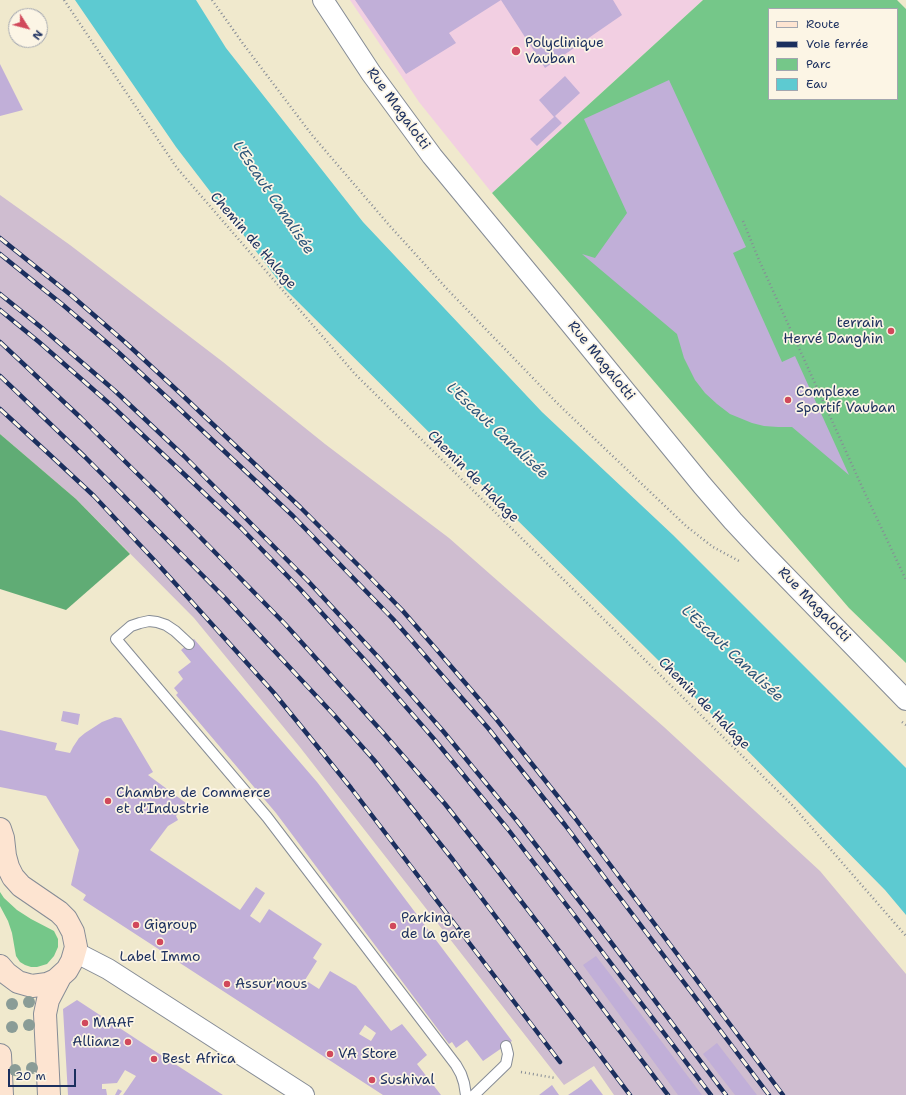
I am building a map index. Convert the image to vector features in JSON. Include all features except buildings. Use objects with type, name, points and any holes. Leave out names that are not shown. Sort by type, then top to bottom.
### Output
[{"type":"main road","points":[[0,829],[3,838],[5,856],[12,877],[26,890],[59,912],[72,927],[75,937],[75,952],[70,966],[60,977],[48,1000],[45,1014],[49,1095]]},
{"type":"main road","points":[[0,966],[14,980],[27,985],[37,986],[47,984],[60,977]]},
{"type":"main road","points":[[0,1055],[2,1095]]},
{"type":"street","name":"Rue Magalotti","points":[[323,0],[371,73],[432,156],[702,485],[733,521],[906,700]]},
{"type":"street","points":[[75,952],[108,969],[304,1095]]},
{"type":"lane","points":[[189,644],[166,625],[149,621],[131,626],[116,639],[267,817],[456,1066],[461,1074],[466,1095]]},
{"type":"lane","points":[[474,1095],[502,1068],[508,1058],[506,1046]]},
{"type":"path","name":"Chemin de Halage","points":[[64,0],[177,168],[355,374],[792,805],[906,936]]},
{"type":"path","points":[[212,0],[244,46],[312,135],[448,290],[557,403],[686,526],[713,547],[745,564]]},
{"type":"path","points":[[743,221],[759,260],[906,580]]},
{"type":"path","points":[[502,1068],[555,1078]]},
{"type":"shaded area","name":"Polyclinique Vauban","points":[[350,0],[703,0],[492,193],[419,102]]},
{"type":"shaded area","points":[[0,195],[70,245],[223,362],[325,444],[449,538],[664,727],[820,871],[906,974],[906,1095],[614,1095],[594,1066],[564,1085],[299,746],[194,618],[76,499],[0,434]]},
{"type":"green space","name":"Complexe Sportif Vauban","points":[[703,0],[897,0],[906,9],[906,663],[849,608],[492,193]]},
{"type":"green space","points":[[0,434],[76,499],[130,554],[66,610],[0,589]]},
{"type":"green space","points":[[0,892],[4,898],[17,910],[54,931],[58,939],[58,947],[54,956],[47,964],[31,967],[20,962],[16,956],[12,933],[8,921],[0,906]]},
{"type":"water","name":"L'Escaut Canalisée","points":[[75,0],[196,0],[226,48],[363,222],[542,412],[673,535],[906,768],[906,915],[885,890],[658,660],[285,289],[176,147]]},
{"type":"railway","points":[[0,238],[72,296],[126,343],[300,507],[402,610],[497,720],[575,818],[783,1095]]},
{"type":"railway","points":[[0,254],[118,352],[172,402],[293,516],[393,619],[488,728],[565,825],[769,1095]]},
{"type":"railway","points":[[0,294],[114,390],[184,456],[308,581],[380,659],[443,731],[518,822],[598,925],[726,1095]]},
{"type":"railway","points":[[0,310],[111,405],[241,528],[300,589],[372,668],[434,739],[507,828],[711,1095]]},
{"type":"railway","points":[[0,342],[81,418],[158,494],[285,624],[386,736],[445,804],[498,871],[668,1095]]},
{"type":"railway","points":[[0,376],[85,457],[226,599],[374,760],[453,860],[630,1095]]},
{"type":"railway","points":[[0,409],[94,496],[274,693],[351,788],[560,1062]]},
{"type":"place","name":"Polyclinique Vauban","points":[[516,51]]},
{"type":"place","name":"terrain Hervé Danghin","points":[[891,331]]},
{"type":"place","name":"Complexe Sportif Vauban","points":[[788,400]]},
{"type":"place","name":"Chambre de Commerce et d'Industrie","points":[[108,801]]},
{"type":"place","name":"Gigroup","points":[[136,925]]},
{"type":"place","name":"Parking de la gare","points":[[393,926]]},
{"type":"place","name":"Label Immo","points":[[160,942]]},
{"type":"place","name":"Assur'nous","points":[[227,984]]},
{"type":"place","name":"MAAF","points":[[85,1023]]},
{"type":"place","name":"Allianz","points":[[128,1042]]},
{"type":"place","name":"VA Store","points":[[330,1054]]},
{"type":"place","name":"Best Africa","points":[[154,1059]]},
{"type":"place","name":"Sushival","points":[[372,1080]]}]
